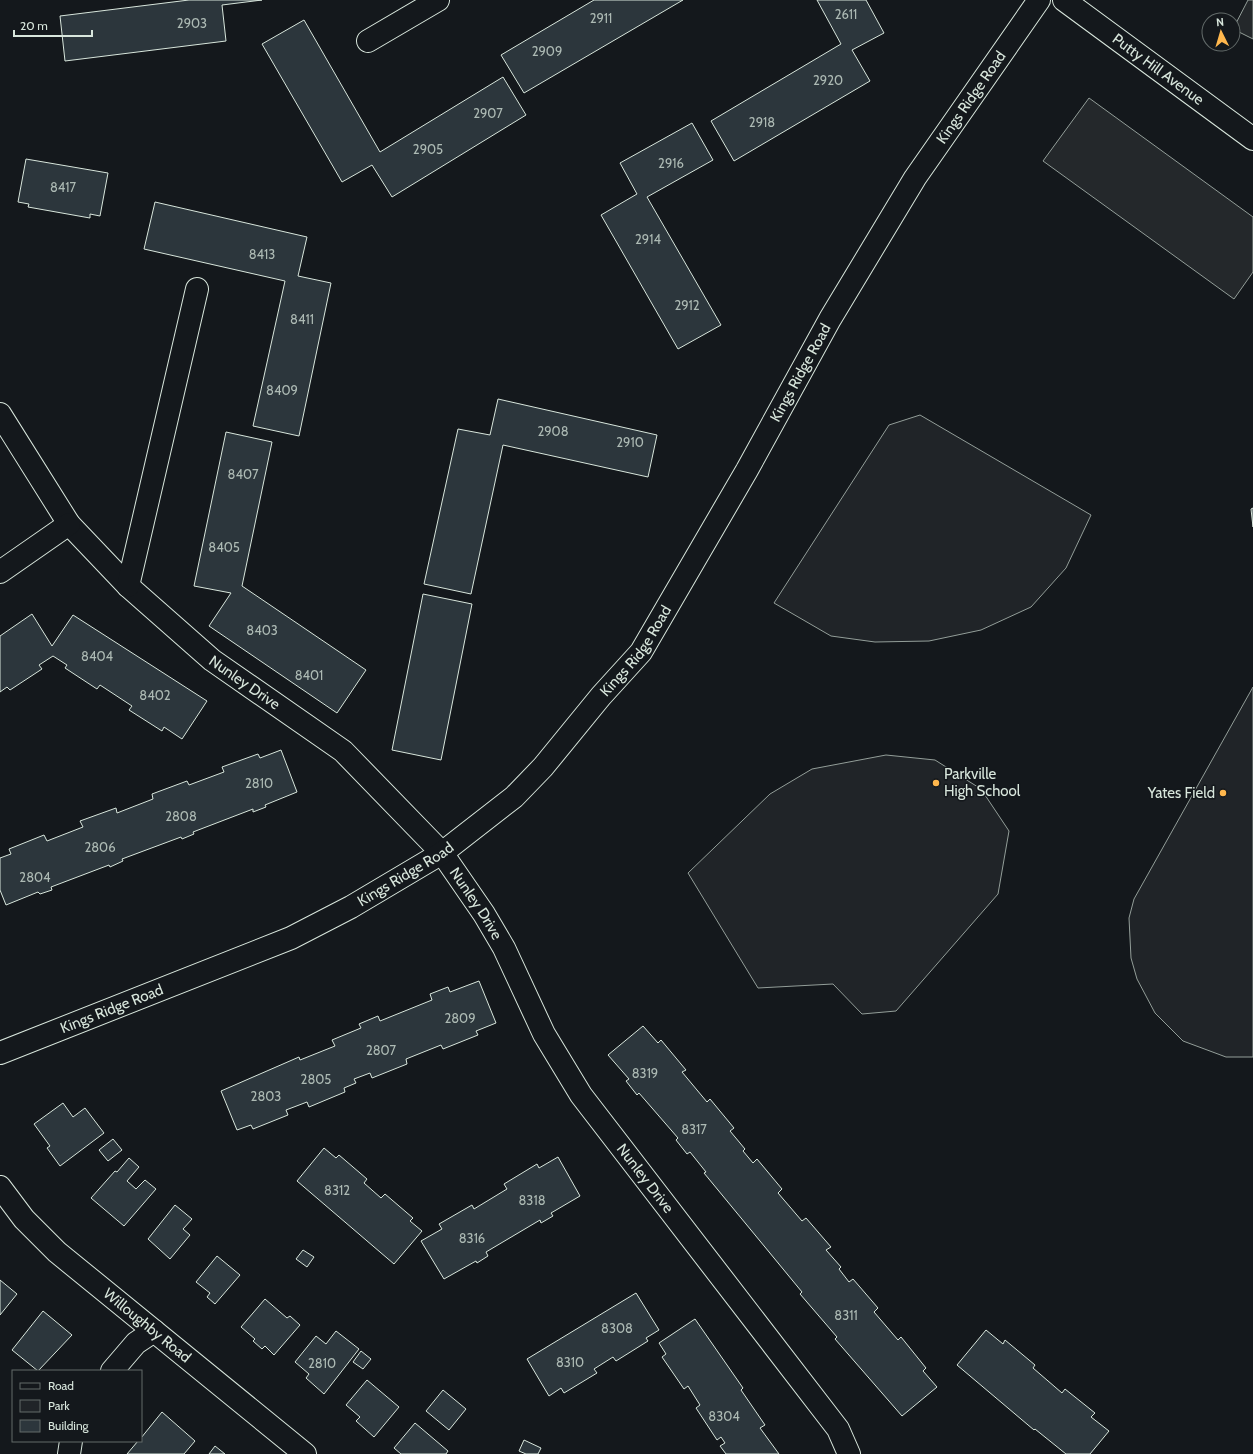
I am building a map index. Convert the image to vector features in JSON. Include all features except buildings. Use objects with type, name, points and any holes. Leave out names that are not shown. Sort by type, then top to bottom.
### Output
[{"type":"street","points":[[368,41],[438,0]]},
{"type":"street","name":"Kings Ridge Road","points":[[0,1053],[136,997],[291,938],[351,907],[442,854],[514,798],[601,696],[641,652],[747,470],[830,319],[915,178],[1039,0]]},
{"type":"street","name":"Putty Hill Avenue","points":[[1064,0],[1253,139]]},
{"type":"street","points":[[128,586],[197,289]]},
{"type":"street","name":"Nunley Drive","points":[[0,414],[68,524],[128,586],[212,660],[343,751],[442,854],[484,914],[504,948],[548,1040],[581,1095],[838,1429],[849,1454]]},
{"type":"street","points":[[0,572],[68,524]]},
{"type":"street","name":"Willoughby Road","points":[[0,1187],[24,1219],[57,1252],[305,1454]]},
{"type":"street","points":[[113,1370],[136,1342],[154,1331]]},
{"type":"street","points":[[69,1454],[71,1442]]},
{"type":"green space","points":[[920,415],[1091,515],[1066,568],[1031,607],[981,630],[929,641],[875,642],[831,636],[774,603],[889,425]]},
{"type":"green space","name":"Yates Field","points":[[1253,687],[1253,1057],[1226,1057],[1183,1041],[1155,1013],[1137,979],[1131,958],[1129,918],[1134,899]]},
{"type":"green space","points":[[886,755],[935,760],[981,789],[1009,831],[998,894],[896,1011],[862,1014],[833,984],[758,988],[688,873],[770,794],[812,769]]},
{"type":"shaded area","points":[[1248,0],[1253,0],[1253,39],[1241,33],[1241,14]]},
{"type":"shaded area","points":[[1089,98],[1253,217],[1253,272],[1234,299],[1043,161]]},
{"type":"place","name":"Parkville High School","points":[[936,783]]},
{"type":"place","name":"Yates Field","points":[[1223,793]]}]
